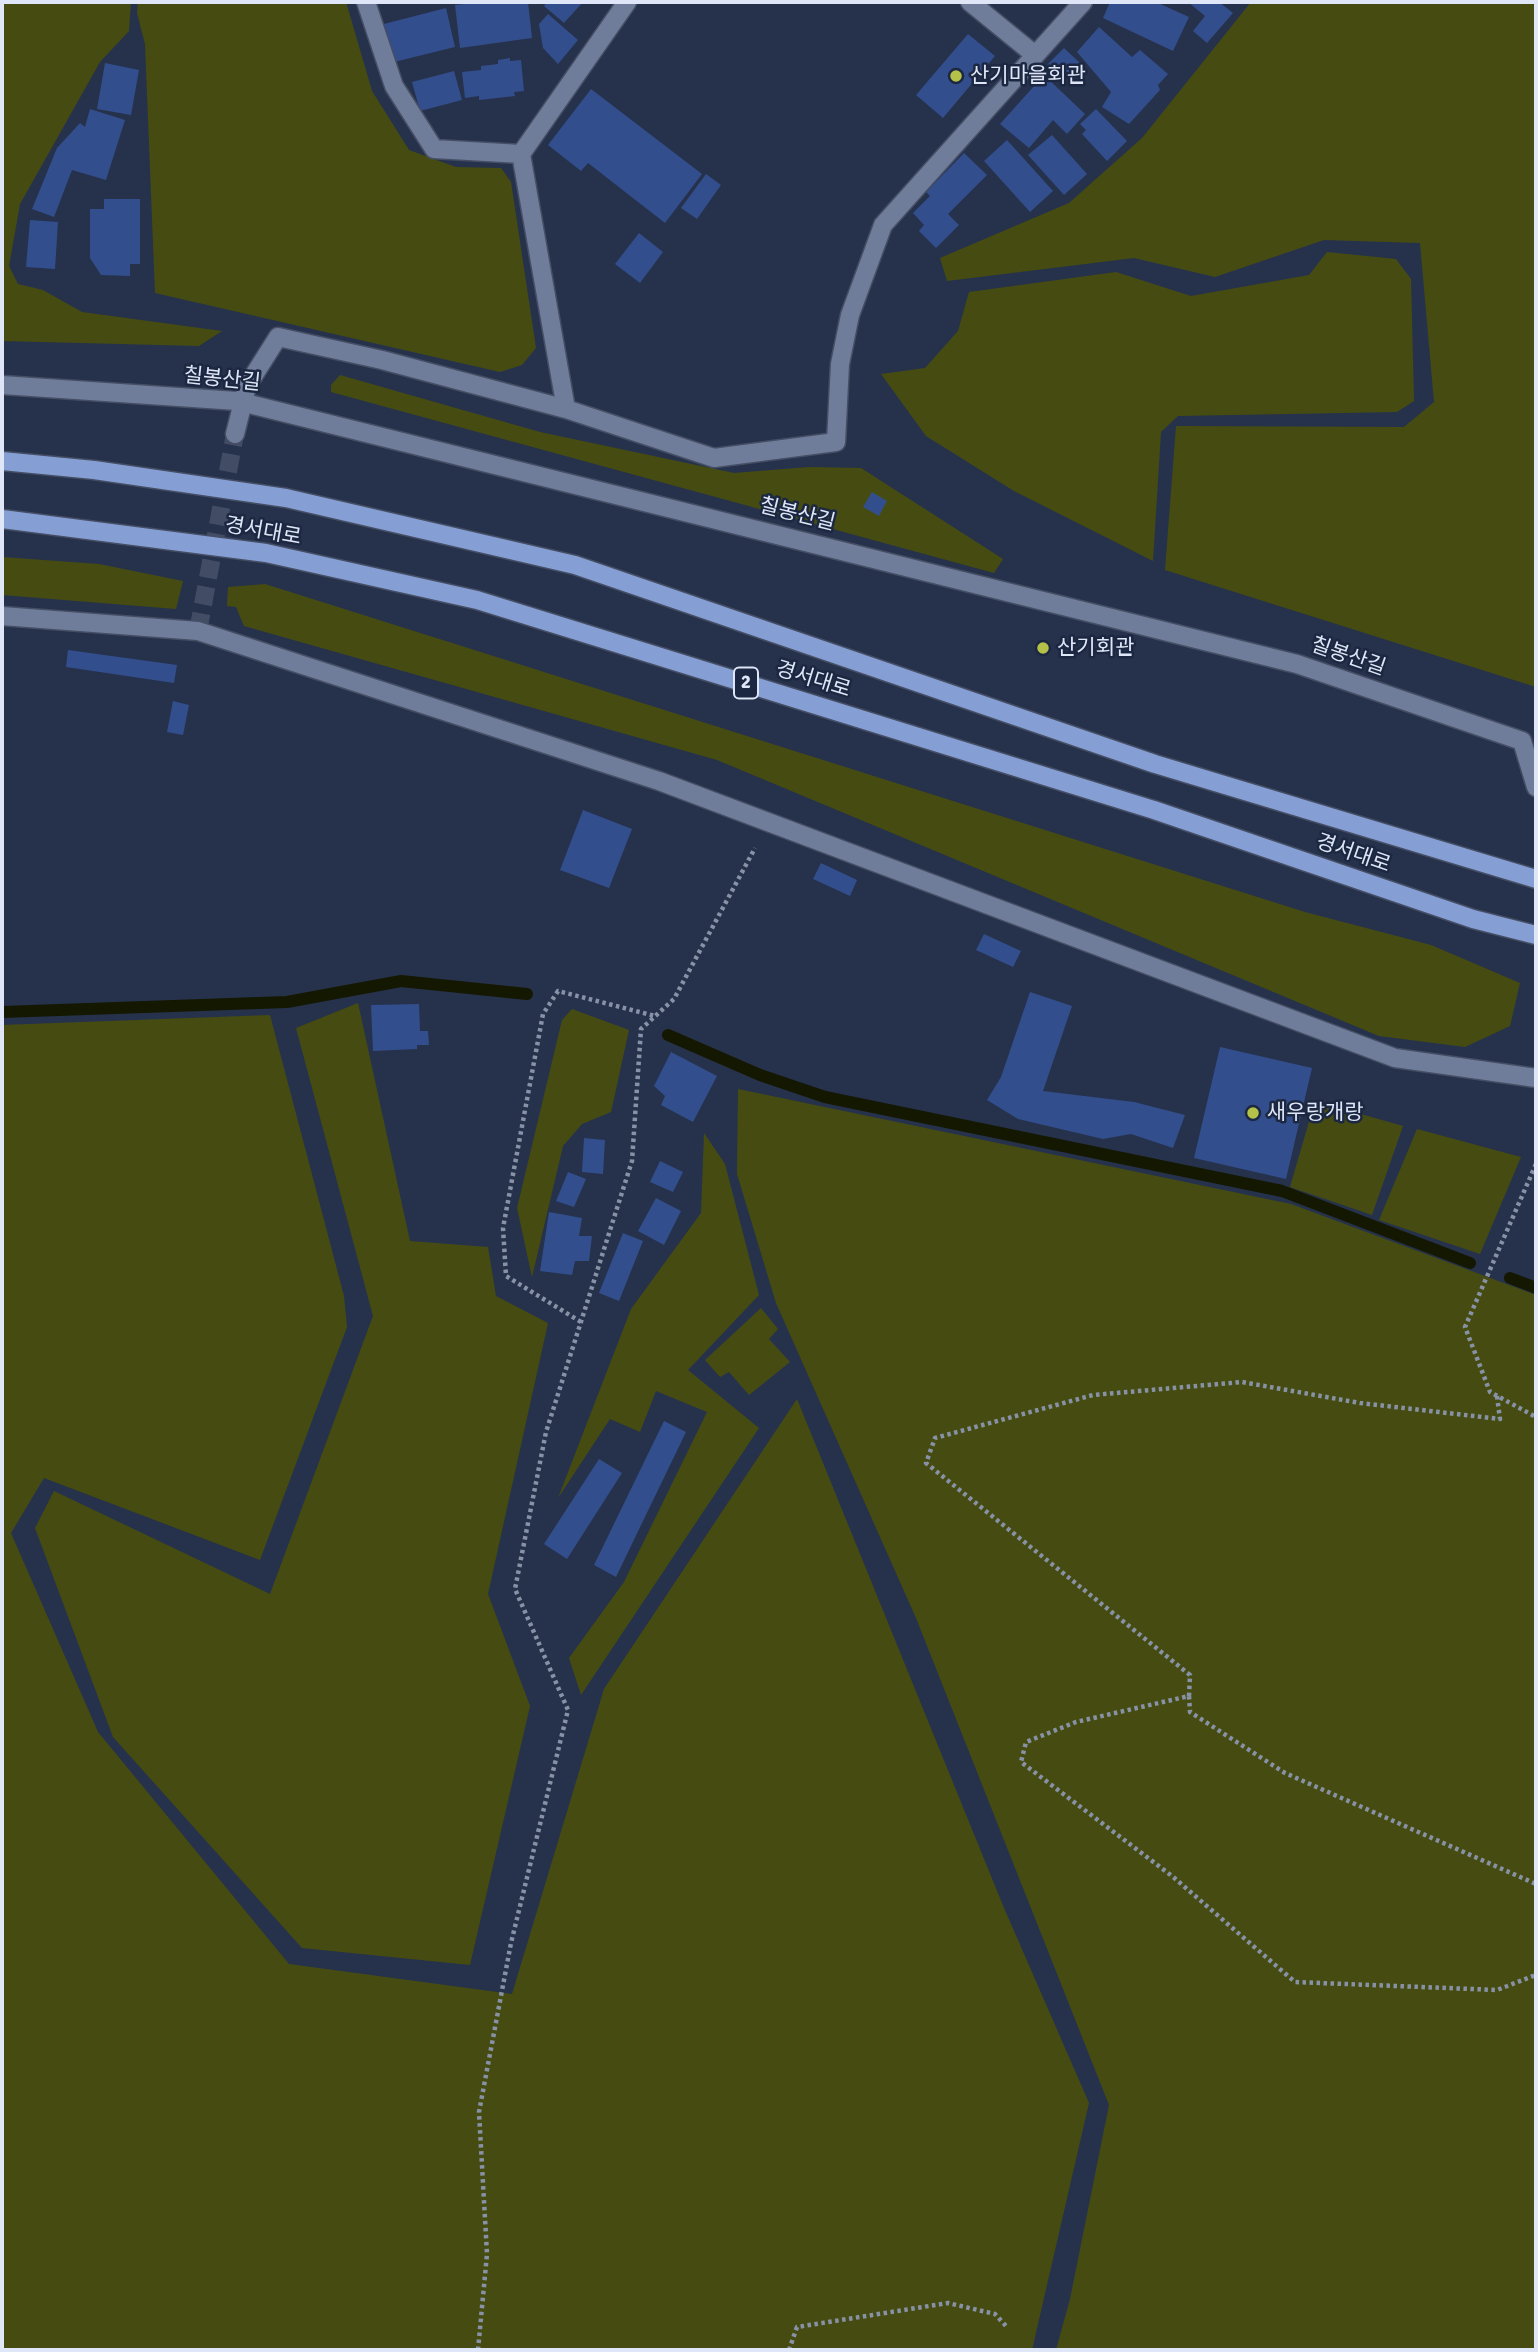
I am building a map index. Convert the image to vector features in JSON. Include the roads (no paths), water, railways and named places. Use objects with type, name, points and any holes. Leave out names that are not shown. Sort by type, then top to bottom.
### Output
[{"type":"main road","name":"경서대로","points":[[2,461],[94,470],[286,498],[575,565],[1155,764],[1536,879]]},
{"type":"main road","name":"경서대로","points":[[2,519],[265,553],[477,600],[1154,810],[1473,919],[1536,935]]},
{"type":"street","points":[[366,2],[394,86],[434,149],[521,154]]},
{"type":"street","points":[[566,409],[521,154],[627,2]]},
{"type":"street","points":[[970,2],[1035,55]]},
{"type":"street","points":[[235,434],[247,386],[278,337],[382,360],[566,409],[714,458],[836,442],[840,364],[850,315],[883,225],[1083,2]]},
{"type":"street","name":"칠봉산길","points":[[2,385],[243,402],[1297,664],[1529,743],[1536,787]]},
{"type":"street","points":[[2,616],[198,631],[659,781],[1395,1058],[1536,1077]]},
{"type":"waterway","points":[[2,1012],[287,1002],[401,981],[527,994]]},
{"type":"waterway","points":[[668,1035],[760,1075],[825,1097],[1282,1191],[1470,1263]]},
{"type":"waterway","points":[[1510,1278],[1536,1288]]},
{"type":"tunnel","points":[[198,631],[235,434]]},
{"type":"place","name":"산기마을회관","points":[[956,76]]},
{"type":"place","name":"산기회관","points":[[1043,648]]},
{"type":"place","name":"새우랑개랑","points":[[1253,1113]]}]
